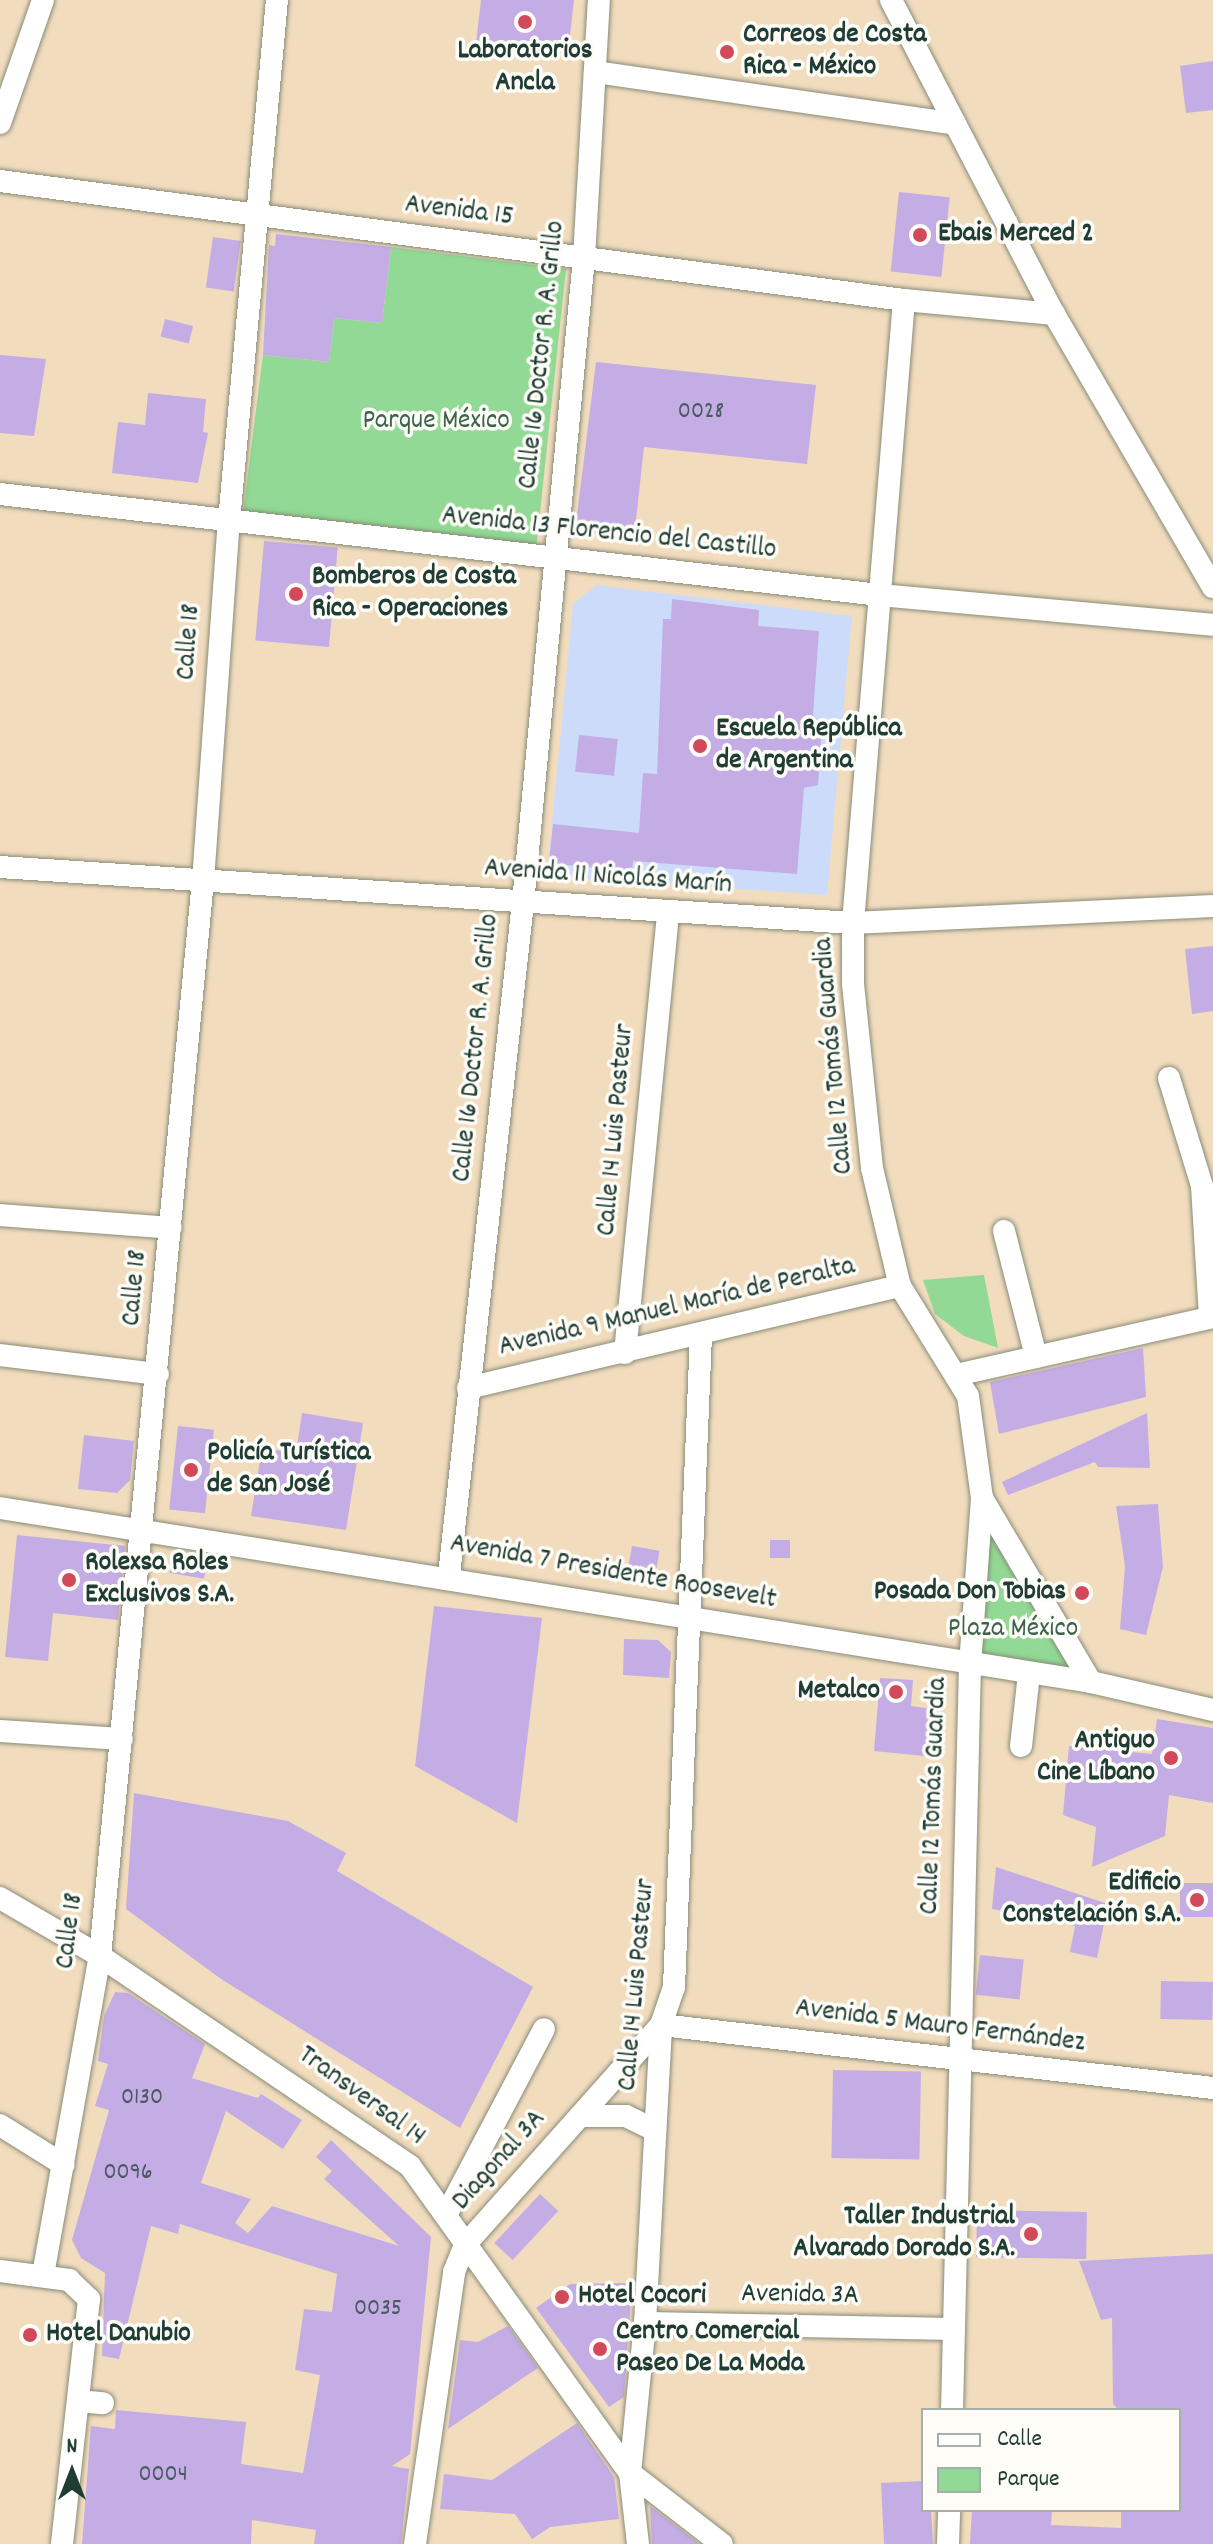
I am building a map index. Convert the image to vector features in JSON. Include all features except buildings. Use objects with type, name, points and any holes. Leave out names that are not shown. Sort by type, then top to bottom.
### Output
[{"type":"street","points":[[0,123],[43,0]]},
{"type":"street","name":"Calle 18","points":[[43,2275],[100,1956],[203,881],[229,521],[277,0]]},
{"type":"street","name":"Calle 16 Doctor R. A. Grillo","points":[[449,1575],[523,903],[553,558],[584,258],[599,0]]},
{"type":"street","points":[[891,0],[1054,314],[1213,587]]},
{"type":"street","points":[[595,72],[955,124]]},
{"type":"street","name":"Avenida 15","points":[[0,181],[904,300],[1054,314]]},
{"type":"street","name":"Calle 12 Tomás Guardia","points":[[904,300],[853,923],[853,984],[872,1168],[900,1286],[956,1375],[973,1418],[982,1498],[970,1664],[957,2059],[952,2408]]},
{"type":"street","name":"Avenida 13 Florencio del Castillo","points":[[0,494],[879,595],[1213,625]]},
{"type":"street","name":"Avenida 11 Nicolás Marín","points":[[0,867],[853,923],[1213,906]]},
{"type":"street","name":"Calle 14 Luis Pasteur","points":[[625,1353],[668,913]]},
{"type":"street","points":[[956,1375],[1212,1317],[1202,1186],[1169,1078]]},
{"type":"street","points":[[0,1215],[171,1228]]},
{"type":"street","points":[[1004,1231],[1036,1357]]},
{"type":"street","name":"Avenida 9 Manuel María de Peralta","points":[[468,1388],[701,1336],[900,1286]]},
{"type":"street","name":"Calle 14 Luis Pasteur","points":[[638,2544],[630,2473],[645,2323],[661,2025],[674,1987],[701,1336]]},
{"type":"street","points":[[0,1355],[158,1374]]},
{"type":"street","points":[[982,1498],[1091,1682]]},
{"type":"street","name":"Avenida 7 Presidente Roosevelt","points":[[0,1508],[449,1575],[1091,1682],[1213,1710]]},
{"type":"street","points":[[1021,1746],[1029,1673]]},
{"type":"street","points":[[0,1731],[122,1739]]},
{"type":"street","name":"Transversal 14","points":[[0,1898],[100,1956],[384,2144],[419,2177],[630,2473]]},
{"type":"street","name":"Avenida 5 Mauro Fernández","points":[[661,2025],[1213,2088]]},
{"type":"street","name":"Diagonal 3A","points":[[465,2245],[661,2025]]},
{"type":"street","points":[[446,2215],[544,2029]]},
{"type":"street","name":"Diagonal 3A","points":[[581,2116],[626,2116],[655,2130]]},
{"type":"street","points":[[0,2125],[64,2165]]},
{"type":"street","points":[[415,2544],[454,2272],[465,2245]]},
{"type":"street","points":[[0,2271],[43,2275],[81,2285],[89,2299],[62,2544]]},
{"type":"street","name":"Avenida 3A","points":[[645,2323],[954,2329]]},
{"type":"street","points":[[78,2401],[103,2403]]},
{"type":"street","points":[[630,2473],[722,2544]]},
{"type":"street","points":[[948,2544],[949,2512]]},
{"type":"shaded area","name":"Escuela República de Argentina","points":[[596,585],[852,616],[827,895],[547,876],[573,604]]},
{"type":"green space","name":"Parque México","points":[[391,247],[566,269],[536,550],[243,513],[263,355],[329,362],[334,318],[382,323]]},
{"type":"green space","points":[[984,1275],[998,1348],[964,1336],[935,1314],[923,1280]]},
{"type":"green space","name":"Plaza México","points":[[982,1498],[1091,1682],[970,1664]]},
{"type":"place","name":"Laboratorios Ancla","points":[[525,22]]},
{"type":"place","name":"Correos de Costa Rica - México","points":[[727,52]]},
{"type":"place","name":"Ebais Merced 2","points":[[920,235]]},
{"type":"place","name":"Bomberos de Costa Rica - Operaciones","points":[[296,594]]},
{"type":"place","name":"Escuela República de Argentina","points":[[700,746]]},
{"type":"place","name":"Policía Turística de San José","points":[[191,1470]]},
{"type":"place","name":"Rolexsa Roles Exclusivos S.A.","points":[[69,1580]]},
{"type":"place","name":"Posada Don Tobias","points":[[1082,1593]]},
{"type":"place","name":"Metalco","points":[[896,1692]]},
{"type":"place","name":"Antiguo Cine Líbano","points":[[1171,1758]]},
{"type":"place","name":"Edificio Constelación S.A.","points":[[1197,1900]]},
{"type":"place","name":"Taller Industrial Alvarado Dorado S.A.","points":[[1031,2234]]},
{"type":"place","name":"Hotel Cocori","points":[[562,2297]]},
{"type":"place","name":"Hotel Danubio","points":[[30,2335]]},
{"type":"place","name":"Centro Comercial Paseo De La Moda","points":[[600,2349]]}]
